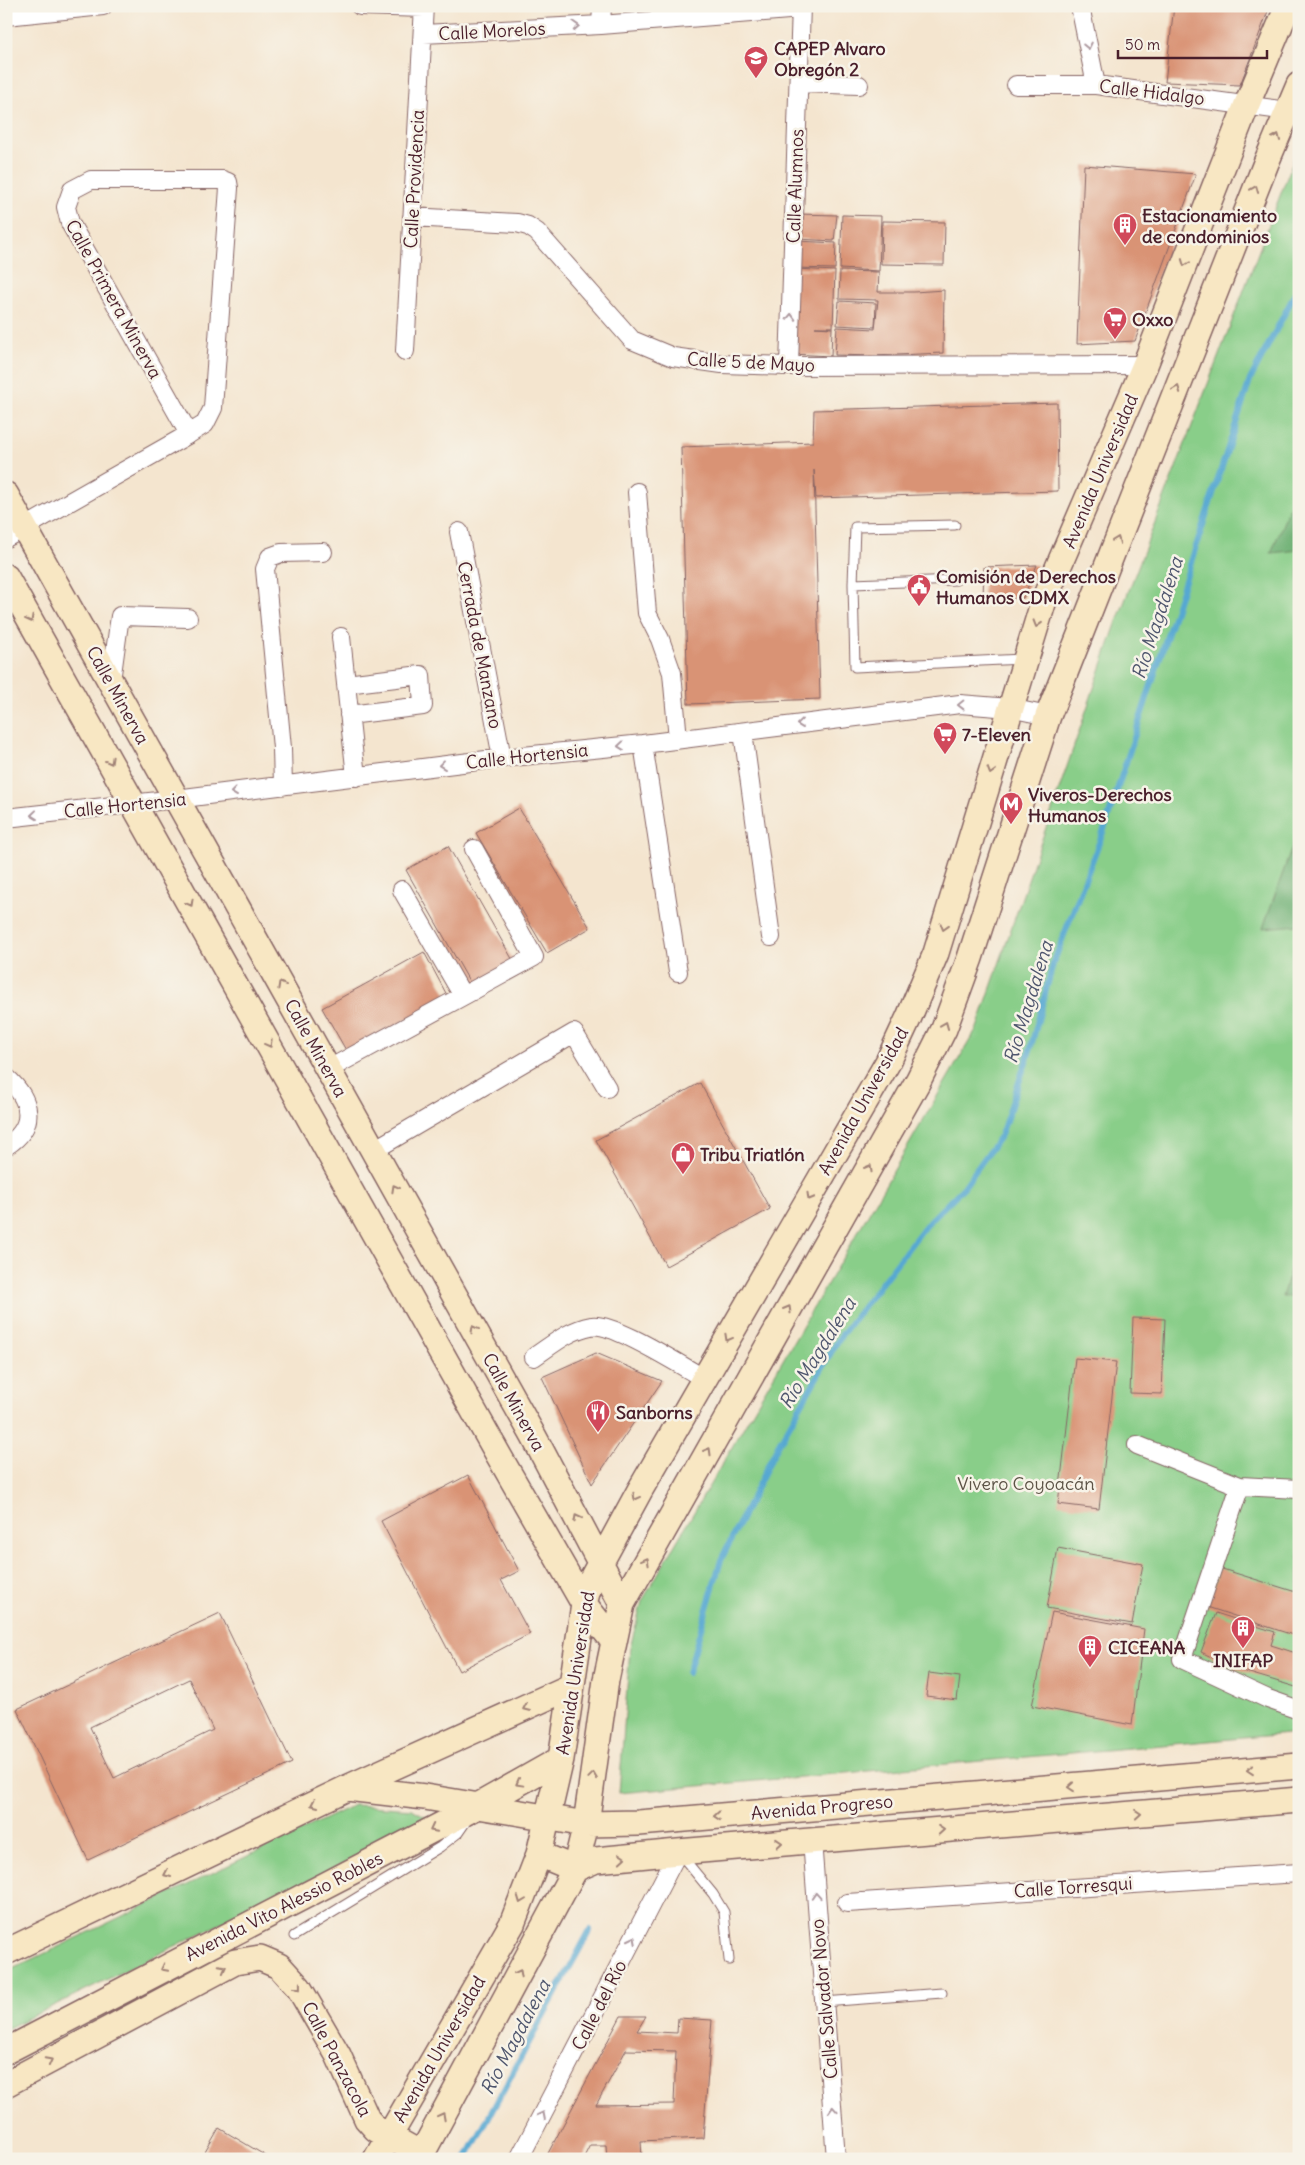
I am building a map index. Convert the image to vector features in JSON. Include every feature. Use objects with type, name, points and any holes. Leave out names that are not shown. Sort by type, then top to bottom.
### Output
[{"type":"main road","name":"Avenida Universidad","points":[[376,2159],[512,1924],[539,1854],[561,1759],[570,1688],[584,1604],[590,1582],[600,1561],[888,1062],[909,1017],[936,953],[1044,600],[1145,366],[1247,104],[1288,6]]},
{"type":"main road","name":"Avenida Universidad","points":[[420,2156],[575,1869],[586,1824],[606,1680],[622,1604],[918,1081],[944,1029],[970,958],[1048,716],[1266,163],[1299,85]]},
{"type":"main road","points":[[1228,153],[1266,163]]},
{"type":"main road","name":"Calle Minerva","points":[[6,495],[15,533],[111,681],[534,1437],[622,1604]]},
{"type":"main road","points":[[6,577],[499,1456],[584,1604],[614,1642]]},
{"type":"main road","points":[[499,1456],[509,1460],[523,1459],[532,1448],[534,1437]]},
{"type":"main road","points":[[6,1952],[347,1788],[570,1688]]},
{"type":"main road","name":"Avenida Vito Alessio Robles","points":[[6,2050],[476,1807],[561,1759]]},
{"type":"main road","name":"Avenida Progreso","points":[[347,1788],[425,1797],[586,1824],[639,1824],[1299,1766]]},
{"type":"main road","points":[[1109,1784],[1111,1816]]},
{"type":"main road","name":"Avenida Progreso","points":[[575,1869],[596,1860],[678,1852],[1299,1800]]},
{"type":"main road","points":[[539,1854],[575,1869]]},
{"type":"main road","name":"Avenida Vito Alessio Robles","points":[[6,2084],[235,1962],[260,1958]]},
{"type":"main road","name":"Calle Panzacola","points":[[260,1958],[279,1966],[300,1988],[338,2055],[367,2119],[376,2129],[420,2156]]},
{"type":"street","points":[[6,16],[103,6]]},
{"type":"street","points":[[360,6],[424,7]]},
{"type":"street","points":[[601,25],[602,6]]},
{"type":"street","points":[[1080,6],[1096,85]]},
{"type":"street","name":"Calle Providencia","points":[[405,351],[424,7]]},
{"type":"street","name":"Calle Morelos","points":[[423,34],[601,25],[801,8]]},
{"type":"street","name":"Calle Alumnos","points":[[789,366],[801,8]]},
{"type":"street","points":[[799,84],[859,85]]},
{"type":"street","name":"Calle Hidalgo","points":[[1016,85],[1096,85],[1288,111]]},
{"type":"street","name":"Calle Primera Minerva","points":[[15,533],[189,434],[205,424],[214,408],[228,182],[222,180],[91,180],[72,190],[66,207],[70,223],[189,434]]},
{"type":"street","name":"Calle 5 de Mayo","points":[[412,217],[517,223],[528,226],[537,232],[632,340],[673,357],[722,364],[789,366],[1145,366]]},
{"type":"street","points":[[637,492],[647,613],[660,639],[672,673],[678,739]]},
{"type":"street","name":"Cerrada de Manzano","points":[[459,532],[502,758]]},
{"type":"street","points":[[283,786],[282,748],[265,569],[270,558],[281,553],[323,552]]},
{"type":"street","points":[[111,681],[120,616],[188,618]]},
{"type":"street","points":[[341,637],[356,777]]},
{"type":"street","points":[[346,684],[421,675],[423,706],[349,715]]},
{"type":"street","name":"Calle Hortensia","points":[[6,818],[176,799],[502,758],[643,744],[960,704],[1010,708],[1048,716]]},
{"type":"street","points":[[743,732],[771,936]]},
{"type":"street","points":[[643,744],[678,972]]},
{"type":"street","points":[[329,1070],[534,957],[474,849]]},
{"type":"street","points":[[402,890],[463,996]]},
{"type":"street","points":[[374,1150],[574,1033],[606,1088]]},
{"type":"street","points":[[6,1076],[17,1086],[24,1098],[28,1114],[26,1128],[6,1146]]},
{"type":"street","points":[[534,1357],[574,1331],[594,1325],[616,1330],[705,1379]]},
{"type":"street","points":[[1137,1445],[1240,1486],[1299,1489]]},
{"type":"street","points":[[1240,1486],[1182,1660],[1268,1699],[1299,1710]]},
{"type":"street","name":"Calle Salvador Novo","points":[[812,1840],[836,2159]]},
{"type":"street","name":"Calle del Río","points":[[519,2159],[678,1852]]},
{"type":"street","name":"Calle Torresqui","points":[[847,1903],[1299,1873]]},
{"type":"lane","points":[[955,525],[855,527],[853,584],[855,666],[1026,659]]},
{"type":"lane","points":[[853,584],[956,580]]},
{"type":"lane","points":[[294,1936],[440,1847],[458,1833],[476,1807]]},
{"type":"lane","points":[[678,1852],[713,1894],[724,1912],[729,1960]]},
{"type":"lane","points":[[824,2002],[942,1993]]},
{"type":"green space","name":"Vivero Coyoacán","points":[[1299,146],[1299,1733],[619,1793],[630,1648],[642,1601],[977,1028],[1116,624]]},
{"type":"green space","points":[[1299,484],[1299,550],[1271,553]]},
{"type":"green space","points":[[1299,828],[1299,925],[1263,928]]},
{"type":"green space","points":[[1299,1240],[1299,1296],[1282,1297]]},
{"type":"green space","points":[[354,1805],[412,1809],[432,1820],[6,2029],[6,1972]]},
{"type":"building","points":[[1174,6],[1270,6],[1240,85],[1165,82]]},
{"type":"building","name":"Estacionamiento de condominios","points":[[1084,165],[1196,174],[1135,341],[1077,344]]},
{"type":"building","points":[[797,214],[837,215],[834,241],[798,239]]},
{"type":"building","points":[[842,215],[881,216],[879,271],[840,269]]},
{"type":"building","points":[[882,221],[945,222],[944,265],[881,264]]},
{"type":"building","points":[[797,241],[836,243],[835,269],[796,268]]},
{"type":"building","points":[[795,269],[835,271],[833,327],[815,327],[832,328],[831,356],[792,354]]},
{"type":"building","points":[[840,271],[879,272],[878,292],[944,290],[943,353],[873,356],[835,355],[837,327],[875,329],[878,300],[839,299]]},
{"type":"building","points":[[839,301],[876,303],[875,327],[837,325]]},
{"type":"building","points":[[1057,403],[1058,491],[816,498],[814,470],[820,699],[688,704],[681,447],[813,442],[814,410]]},
{"type":"building","points":[[1037,565],[1023,598],[983,598],[984,567]]},
{"type":"building","points":[[519,808],[590,928],[547,953],[476,833]]},
{"type":"building","points":[[448,846],[515,964],[473,988],[406,870]]},
{"type":"building","points":[[424,952],[448,997],[347,1052],[322,1008]]},
{"type":"building","name":"Tribu Triatlón","points":[[700,1083],[770,1209],[666,1266],[596,1140]]},
{"type":"building","points":[[1133,1318],[1165,1319],[1162,1394],[1130,1393]]},
{"type":"building","name":"Sanborns","points":[[596,1353],[662,1381],[592,1484],[542,1377]]},
{"type":"building","points":[[1075,1358],[1116,1362],[1099,1509],[1058,1504]]},
{"type":"building","points":[[468,1475],[519,1571],[501,1580],[530,1634],[459,1671],[381,1521]]},
{"type":"building","points":[[1058,1548],[1143,1564],[1132,1624],[1047,1608]]},
{"type":"building","points":[[1219,1568],[1299,1593],[1299,1627],[1296,1636],[1207,1607]]},
{"type":"building","name":"CICEANA","points":[[1052,1612],[1144,1629],[1132,1725],[1032,1706]]},
{"type":"building","points":[[220,1613],[292,1763],[88,1860],[17,1709]],"holes":[[[189,1679],[213,1730],[114,1778],[90,1727]]]},
{"type":"building","name":"INIFAP","points":[[1216,1613],[1275,1632],[1271,1645],[1299,1654],[1299,1688],[1236,1669],[1201,1652]]},
{"type":"building","points":[[929,1673],[960,1677],[957,1700],[926,1696]]},
{"type":"building","points":[[621,2016],[646,2016],[637,2031],[677,2033],[678,2018],[712,2020],[703,2138],[641,2141],[642,2159],[607,2159],[606,2145],[590,2145],[583,2159],[545,2159]],"holes":[[[626,2050],[676,2051],[674,2104],[596,2105]]]},
{"type":"building","points":[[219,2128],[271,2159],[201,2159]]},
{"type":"waterway","name":"Río Magdalena","points":[[688,1673],[721,1560],[777,1447],[840,1337],[926,1225],[964,1187],[1001,1135],[1030,1050],[1053,964],[1105,827],[1250,380],[1299,286]]},
{"type":"waterway","name":"Río Magdalena","points":[[466,2159],[590,1930]]},
{"type":"place","name":"CAPEP Alvaro Obregón 2","points":[[756,79]]},
{"type":"place","name":"Estacionamiento de condominios","points":[[1125,246]]},
{"type":"place","name":"Oxxo","points":[[1115,340]]},
{"type":"place","name":"Comisión de Derechos Humanos CDMX","points":[[919,607]]},
{"type":"place","name":"7-Eleven","points":[[945,755]]},
{"type":"place","name":"Viveros-Derechos Humanos","points":[[1011,825]]},
{"type":"place","name":"Tribu Triatlón","points":[[683,1175]]},
{"type":"place","name":"Sanborns","points":[[598,1433]]},
{"type":"place","name":"INIFAP","points":[[1243,1649]]},
{"type":"place","name":"CICEANA","points":[[1090,1668]]}]
